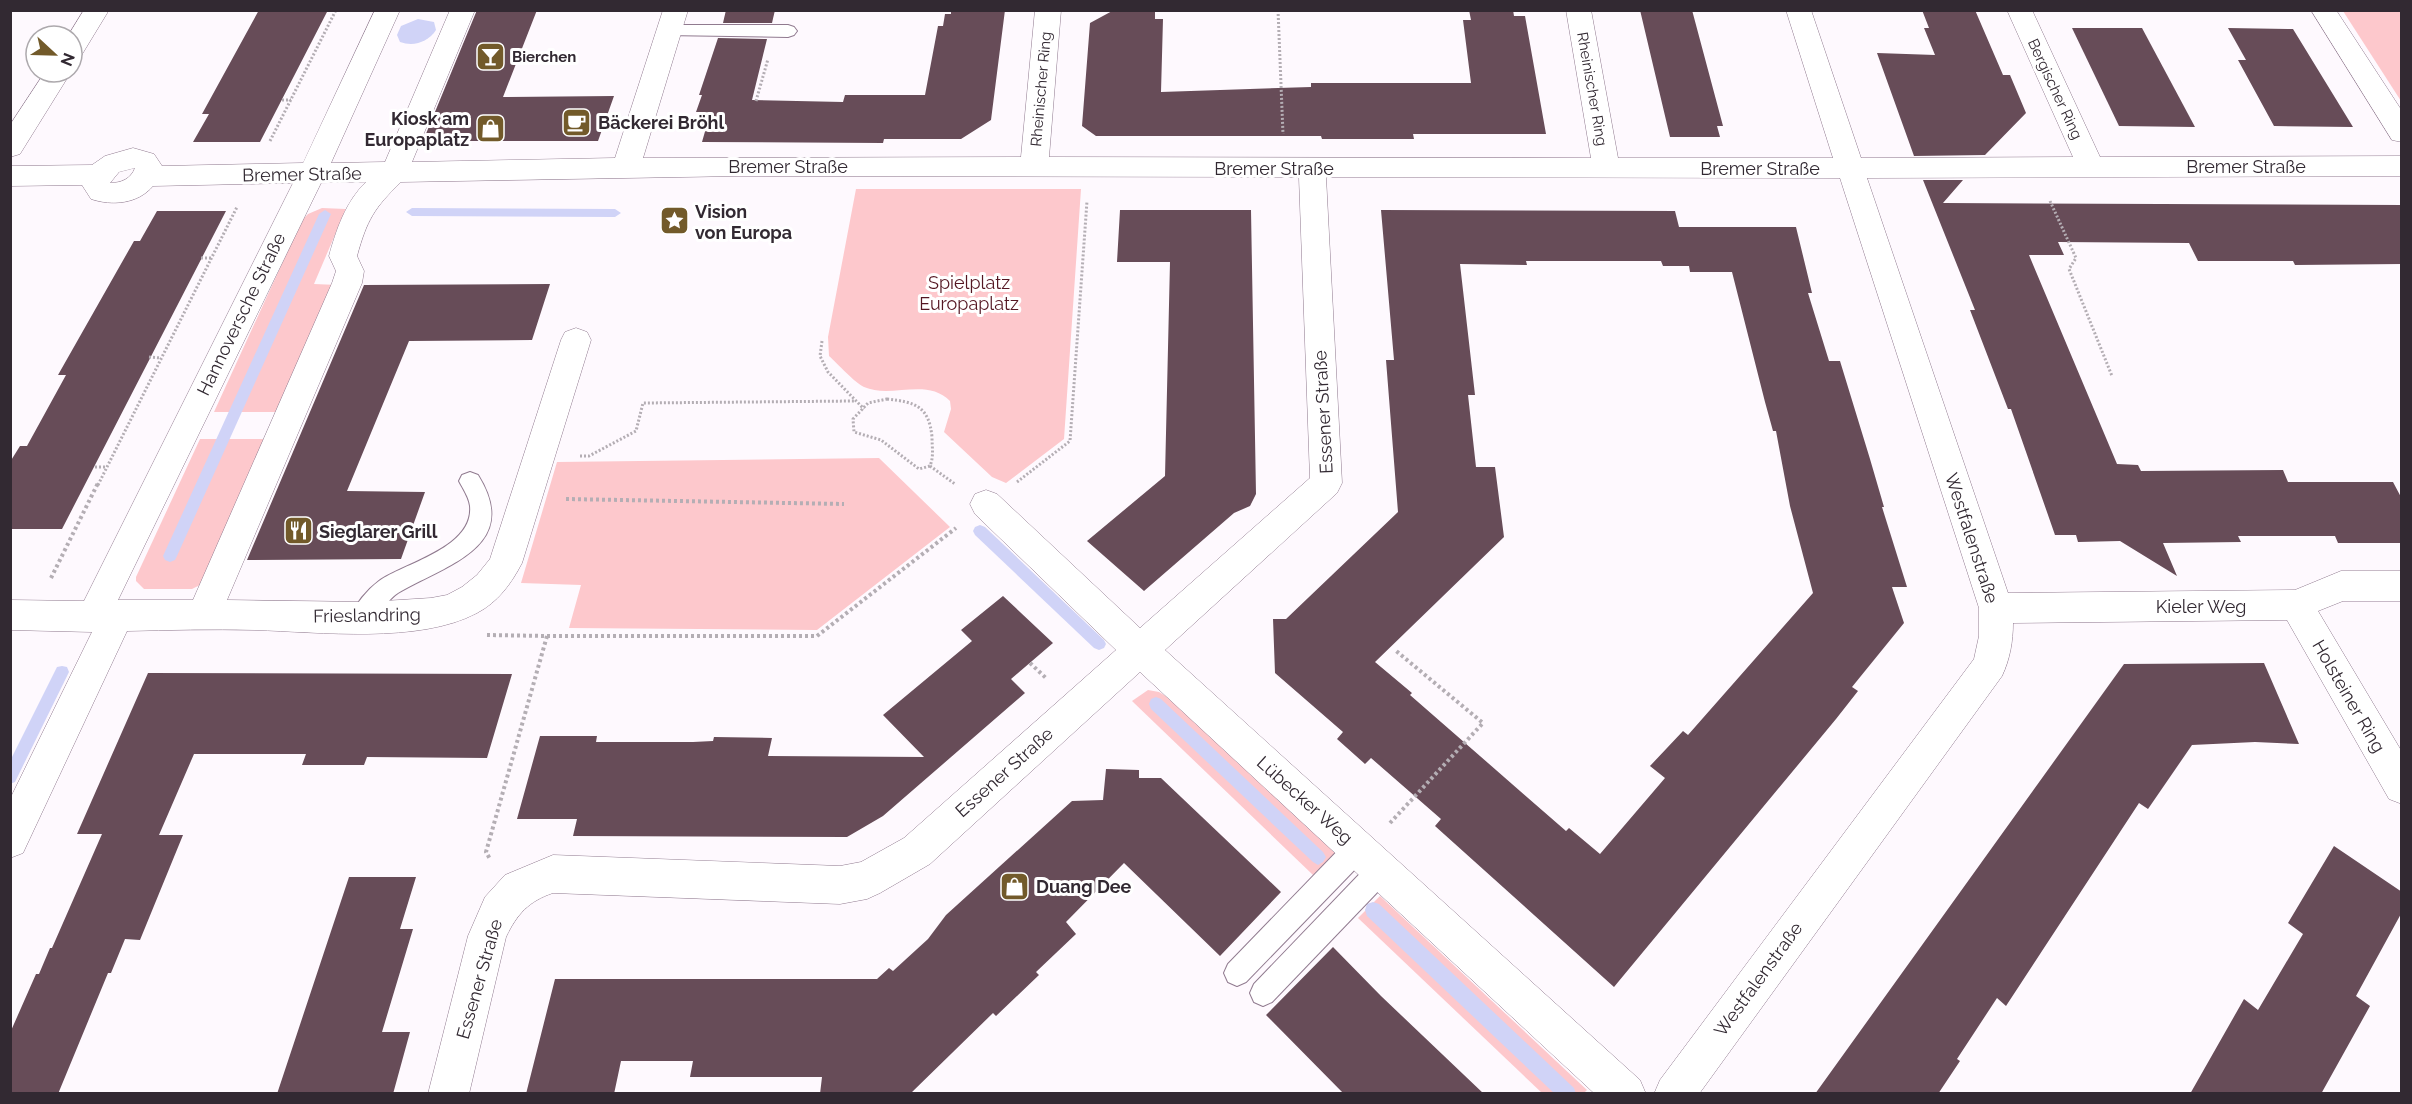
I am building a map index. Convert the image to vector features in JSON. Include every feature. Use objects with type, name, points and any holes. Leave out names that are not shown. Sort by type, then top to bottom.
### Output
[{"type":"street","points":[[84,31],[97,10]]},
{"type":"street","name":"Hannoversche Straße","points":[[10,840],[105,617],[388,10]]},
{"type":"street","points":[[204,614],[347,283],[350,271],[343,256],[351,228],[368,197],[394,172],[463,10]]},
{"type":"street","name":"Rheinischer Ring","points":[[1034,167],[1048,10]]},
{"type":"street","name":"Rheinischer Ring","points":[[1578,10],[1606,168]]},
{"type":"street","name":"Westfalenstraße","points":[[1674,1094],[1990,665],[1996,636],[1996,608],[1798,10]]},
{"type":"street","name":"Bergischer Ring","points":[[2019,10],[2091,166]]},
{"type":"street","points":[[2323,10],[2402,133]]},
{"type":"street","points":[[626,167],[673,20]]},
{"type":"street","points":[[10,147],[50,84]]},
{"type":"street","name":"Bremer Straße","points":[[10,176],[98,175],[106,167],[119,160],[133,158],[144,161],[149,167],[147,176],[626,167],[2402,166]]},
{"type":"street","name":"Essener Straße","points":[[448,1094],[488,936],[496,915],[509,894],[526,882],[554,874],[840,885],[867,880],[917,851],[1326,483],[1298,168]]},
{"type":"street","name":"Frieslandring","points":[[21,616],[105,617],[204,614],[362,617],[422,616],[448,610],[479,594],[502,569],[576,340]]},
{"type":"street","name":"Lübecker Weg","points":[[986,504],[1140,650],[1626,1094]]},
{"type":"street","name":"Kieler Weg","points":[[1996,608],[2296,605],[2341,586],[2402,585]]},
{"type":"street","name":"Holsteiner Ring","points":[[2296,605],[2402,787]]},
{"type":"lane","points":[[673,20],[783,25]]},
{"type":"lane","points":[[362,617],[378,596],[388,588],[432,566],[469,538],[481,521],[483,504],[479,492],[470,481]]},
{"type":"lane","points":[[1237,973],[1367,857]]},
{"type":"lane","points":[[1263,993],[1367,857]]},
{"type":"path","points":[[21,616],[107,467],[336,10]]},
{"type":"path","points":[[1278,10],[1298,168]]},
{"type":"path","points":[[321,23],[330,23]]},
{"type":"path","points":[[756,101],[768,59]]},
{"type":"path","points":[[282,100],[291,99]]},
{"type":"path","points":[[478,636],[817,636],[986,504],[1011,488],[1070,441],[1089,167]]},
{"type":"path","points":[[2047,194],[2076,258],[2069,269],[2112,375]]},
{"type":"path","points":[[201,258],[212,258]]},
{"type":"path","points":[[822,341],[820,356],[828,372],[864,409]]},
{"type":"path","points":[[149,357],[161,358]]},
{"type":"path","points":[[887,399],[912,403],[919,407],[931,422],[933,455],[930,466],[919,470],[881,440],[854,432],[853,419],[864,409],[868,404],[887,399]]},
{"type":"path","points":[[540,457],[589,456],[636,431],[643,403],[854,400]]},
{"type":"path","points":[[95,467],[107,467]]},
{"type":"path","points":[[526,498],[844,504]]},
{"type":"path","points":[[509,894],[486,852],[547,636]]},
{"type":"path","points":[[1367,857],[1483,723],[1395,650]]},
{"type":"green space","points":[[2343,11],[2401,11],[2401,101]]},
{"type":"green space","name":"Spielplatz Europaplatz","points":[[856,189],[1081,189],[1064,439],[1006,483],[992,477],[944,432],[951,409],[950,401],[941,394],[920,389],[886,391],[864,387],[851,378],[829,356],[828,337]]},
{"type":"green space","points":[[322,208],[346,209],[314,284],[338,285],[282,412],[214,412],[302,220],[308,214]]},
{"type":"green space","points":[[200,439],[271,439],[204,583],[192,589],[144,589],[136,581],[136,577]]},
{"type":"green space","points":[[879,458],[950,527],[817,630],[569,628],[581,585],[521,583],[557,462]]},
{"type":"green space","points":[[1148,690],[1159,692],[1172,700],[1335,853],[1313,875],[1132,701]]},
{"type":"green space","points":[[1380,896],[1587,1090],[1584,1093],[1542,1093],[1358,918]]},
{"type":"water","points":[[418,19],[434,22],[436,30],[429,38],[420,42],[410,44],[400,42],[397,35],[401,26]]},
{"type":"building","points":[[259,10],[328,10],[260,142],[193,142],[209,114],[202,114]]},
{"type":"building","points":[[477,10],[537,10],[503,97],[614,96],[598,141],[423,141]]},
{"type":"building","points":[[726,10],[775,10],[772,23],[723,23]]},
{"type":"building","points":[[951,10],[1005,10],[991,120],[961,139],[884,139],[883,143],[702,142],[706,128],[697,128],[702,112],[696,112],[702,95],[699,95],[718,38],[767,39],[752,100],[843,102],[845,95],[925,95],[938,26],[943,26],[945,14],[951,14]]},
{"type":"building","points":[[1114,10],[1155,10],[1155,19],[1163,19],[1161,92],[1311,87],[1311,83],[1471,83],[1463,20],[1471,20],[1469,10],[1513,10],[1514,16],[1525,16],[1546,134],[1413,134],[1414,139],[1322,139],[1321,136],[1096,136],[1082,126],[1090,23]]},
{"type":"building","points":[[1640,10],[1692,10],[1723,126],[1717,126],[1720,137],[1670,137]]},
{"type":"building","points":[[1922,10],[1975,10],[2003,75],[2010,75],[2026,113],[1985,155],[1914,156],[1877,53],[1935,55],[1924,28],[1929,28]]},
{"type":"building","points":[[2072,28],[2142,28],[2195,127],[2119,126]]},
{"type":"building","points":[[2228,28],[2293,29],[2353,127],[2274,126],[2238,60],[2246,60]]},
{"type":"building","points":[[1923,180],[1963,180],[1943,203],[2402,205],[2402,264],[2295,265],[2293,261],[2198,261],[2189,243],[2058,242],[2064,255],[2029,255],[2117,464],[2138,465],[2141,471],[2283,470],[2288,482],[2393,482],[2402,499],[2402,543],[2338,543],[2335,536],[2238,536],[2241,542],[2163,543],[2177,576],[2120,541],[2078,542],[2076,535],[2055,535],[2011,409],[2008,409],[1970,310],[1975,310]]},
{"type":"building","points":[[1120,210],[1251,210],[1256,494],[1250,506],[1234,513],[1144,591],[1087,541],[1165,476],[1170,262],[1117,262]]},
{"type":"building","points":[[1381,210],[1675,211],[1679,227],[1796,227],[1812,293],[1808,293],[1829,361],[1840,361],[1907,587],[1892,587],[1904,623],[1852,687],[1858,691],[1836,719],[1614,987],[1435,826],[1441,819],[1371,758],[1365,764],[1337,739],[1343,732],[1275,673],[1273,619],[1286,619],[1398,512],[1386,360],[1394,360]],"holes":[[[1526,261],[1661,261],[1663,266],[1689,266],[1690,272],[1732,272],[1773,431],[1776,431],[1790,506],[1813,593],[1688,735],[1683,731],[1650,766],[1665,778],[1600,854],[1569,828],[1566,831],[1375,662],[1504,537],[1495,467],[1476,467],[1468,395],[1475,395],[1460,264],[1527,265]]]},
{"type":"building","points":[[157,211],[226,211],[62,529],[10,529],[10,462],[20,446],[27,446],[66,375],[58,375],[134,241],[140,241]]},
{"type":"building","points":[[550,284],[532,340],[409,341],[347,491],[425,492],[401,559],[247,560],[364,285]]},
{"type":"building","points":[[1003,596],[1053,643],[1011,679],[1025,693],[883,816],[847,837],[573,836],[577,819],[517,819],[540,736],[597,736],[596,742],[693,742],[713,741],[714,737],[772,738],[768,756],[924,757],[883,715],[972,641],[961,630]]},
{"type":"building","points":[[2264,663],[2299,744],[2255,742],[2192,745],[2148,809],[2139,803],[2006,1006],[1997,998],[1957,1059],[1960,1061],[1938,1094],[1815,1094],[2124,664]]},
{"type":"building","points":[[148,673],[512,674],[487,758],[367,757],[364,765],[302,765],[306,754],[194,754],[159,835],[183,835],[140,940],[125,939],[111,973],[108,973],[58,1094],[10,1094],[10,1033],[36,974],[39,974],[52,948],[102,834],[77,834]]},
{"type":"building","points":[[1106,769],[1139,770],[1139,778],[1161,778],[1281,892],[1220,956],[1124,863],[1066,922],[1076,934],[1036,972],[1039,975],[996,1016],[993,1013],[910,1094],[820,1094],[822,1077],[690,1077],[693,1061],[621,1061],[614,1094],[526,1094],[555,979],[877,979],[889,968],[893,971],[928,939],[946,915],[1072,801],[1103,800]]},
{"type":"building","points":[[2334,846],[2402,892],[2402,912],[2356,996],[2370,1006],[2321,1094],[2190,1094],[2244,999],[2258,1010],[2303,934],[2288,923]]},
{"type":"building","points":[[349,877],[416,877],[400,929],[413,929],[382,1032],[410,1032],[393,1094],[277,1094]]},
{"type":"building","points":[[1333,947],[1484,1094],[1344,1094],[1266,1015]]},
{"type":"waterway","points":[[412,212],[615,213]]},
{"type":"waterway","points":[[170,556],[325,214]]},
{"type":"waterway","points":[[980,531],[1099,644]]},
{"type":"waterway","points":[[10,777],[62,672]]},
{"type":"waterway","points":[[1156,704],[1318,857]]},
{"type":"waterway","points":[[1373,910],[1568,1094]]},
{"type":"place","name":"Bierchen","points":[[491,57]]},
{"type":"place","name":"Bäckerei Bröhl","points":[[577,122]]},
{"type":"place","name":"Kiosk am Europaplatz","points":[[490,128]]},
{"type":"place","name":"Vision von Europa","points":[[674,221]]},
{"type":"place","name":"Sieglarer Grill","points":[[298,531]]},
{"type":"place","name":"Duang Dee","points":[[1015,886]]}]
